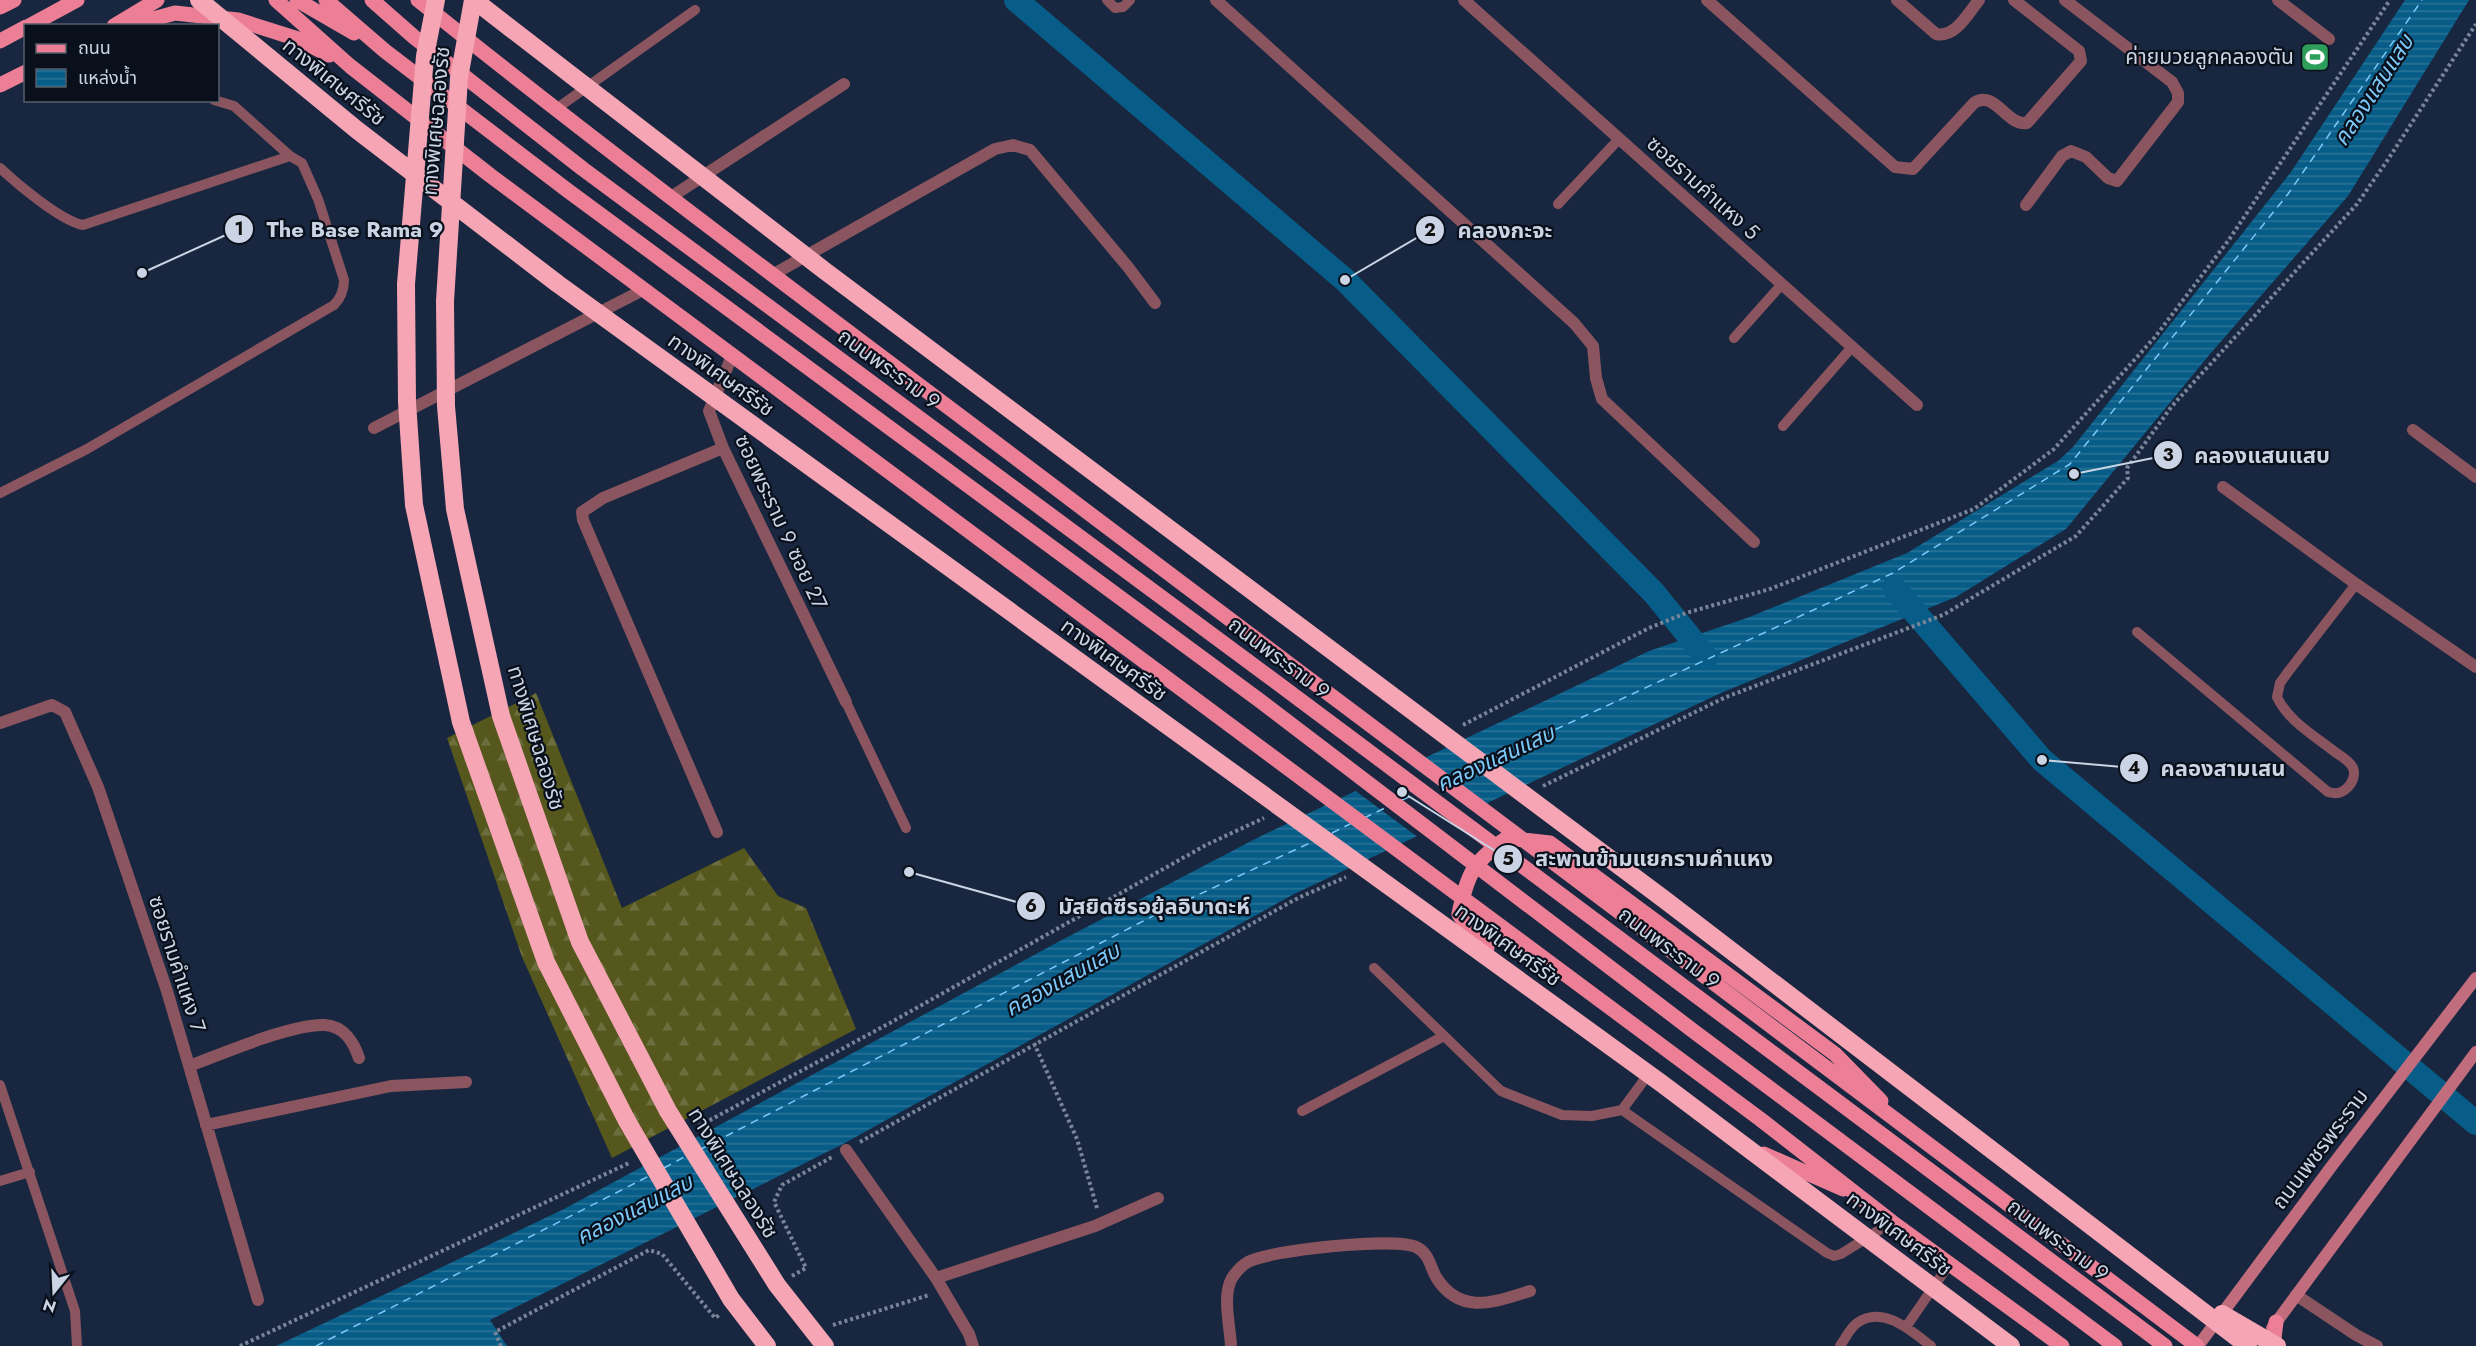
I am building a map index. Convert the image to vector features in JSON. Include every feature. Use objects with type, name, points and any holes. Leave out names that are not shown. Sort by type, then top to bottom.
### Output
[{"type":"highway","name":"ทางพิเศษศรีรัช","points":[[199,0],[357,130],[558,284],[1652,1076],[2011,1346]]},
{"type":"highway","name":"ทางพิเศษฉลองรัช","points":[[436,0],[425,56],[406,284],[407,402],[414,505],[461,722],[546,962],[627,1121],[731,1299],[767,1346]]},
{"type":"highway","name":"ทางพิเศษฉลองรัช","points":[[474,0],[459,78],[445,301],[446,406],[455,509],[501,716],[580,942],[668,1111],[777,1285],[825,1337]]},
{"type":"highway","points":[[474,0],[825,271],[1665,900],[2248,1346]]},
{"type":"highway","points":[[2148,1271],[2275,1346]]},
{"type":"main road","points":[[0,7],[14,0]]},
{"type":"main road","points":[[31,24],[77,0]]},
{"type":"main road","points":[[117,24],[157,0]]},
{"type":"main road","points":[[276,0],[350,66],[491,176],[1760,1119],[1892,1222],[2062,1346]]},
{"type":"main road","points":[[297,0],[386,51]]},
{"type":"main road","points":[[326,0],[386,51],[567,190],[1258,700],[1686,1026],[2115,1346]]},
{"type":"main road","name":"ถนนพระราม 9","points":[[372,0],[414,38],[583,169],[1285,689],[2165,1346]]},
{"type":"main road","name":"ถนนพระราม 9","points":[[418,0],[556,109],[1011,454],[1783,1037],[2198,1346]]},
{"type":"main road","points":[[135,24],[175,13],[238,20],[297,39],[350,66]]},
{"type":"main road","points":[[0,40],[24,28]]},
{"type":"main road","points":[[0,85],[24,73]]},
{"type":"main road","points":[[1865,1199],[1769,1157],[1650,1072],[1473,937],[1459,914],[1465,885],[1483,855],[1507,838],[1550,843],[1835,1054],[1918,1138]]},
{"type":"main road","points":[[2275,1346],[2276,1322]]},
{"type":"street","points":[[1216,0],[1575,323],[1593,345],[1596,378],[1602,399],[1754,542]]},
{"type":"street","name":"ซอยรามคำแหง 5","points":[[1464,0],[1917,405]]},
{"type":"street","points":[[1707,0],[1895,167],[1913,169],[1977,100],[1987,99],[2017,123],[2027,123],[2081,61],[2079,51],[2014,0]]},
{"type":"street","points":[[1897,0],[1936,34],[1944,36],[1951,33],[1979,0]]},
{"type":"street","points":[[2026,205],[2061,156],[2072,151],[2086,157],[2108,178],[2117,181],[2178,102],[2178,93],[2172,82],[2065,0]]},
{"type":"street","points":[[2278,0],[2329,39]]},
{"type":"street","points":[[671,196],[844,84]]},
{"type":"street","points":[[774,274],[995,149],[1013,145],[1030,150],[1128,267],[1155,303]]},
{"type":"street","points":[[374,429],[643,290]]},
{"type":"street","name":"ซอยพระราม 9 ซอย 27","points":[[732,356],[709,411],[723,448],[846,702]]},
{"type":"street","points":[[2413,430],[2476,477]]},
{"type":"street","points":[[717,832],[583,520],[582,512],[603,498],[723,448]]},
{"type":"street","points":[[2223,487],[2356,584],[2476,667]]},
{"type":"street","name":"ซอยรามคำแหง 7","points":[[0,723],[52,705],[65,712],[98,787],[167,992],[258,1300]]},
{"type":"street","name":"ถนนเพชรพระราม","points":[[2198,1346],[2334,1162],[2476,978]]},
{"type":"street","points":[[189,1066],[294,1029],[326,1025],[338,1029],[354,1042],[359,1058]]},
{"type":"street","points":[[2260,1346],[2476,1052]]},
{"type":"street","points":[[206,1125],[391,1086],[465,1082]]},
{"type":"street","points":[[846,1150],[936,1278],[974,1346]]},
{"type":"street","points":[[936,1278],[1102,1223],[1158,1198]]},
{"type":"street","points":[[1231,1346],[1228,1294],[1230,1281],[1248,1262],[1268,1256],[1382,1242],[1416,1247],[1430,1260],[1435,1276],[1447,1290],[1461,1300],[1481,1304],[1530,1291]]},
{"type":"street","points":[[2296,1295],[2356,1335],[2377,1346]]},
{"type":"lane","points":[[1107,0],[1115,8],[1123,7],[1130,0]]},
{"type":"lane","points":[[556,109],[695,9]]},
{"type":"lane","points":[[0,493],[87,449],[339,300],[344,280],[318,199],[302,163],[290,156],[234,106],[219,102]]},
{"type":"lane","points":[[1558,204],[1619,139]]},
{"type":"lane","points":[[0,168],[61,216],[74,224],[83,225],[290,156]]},
{"type":"lane","points":[[1734,338],[1782,284]]},
{"type":"lane","points":[[1783,426],[1852,347]]},
{"type":"lane","points":[[2137,632],[2292,763],[2328,792],[2336,794],[2345,790],[2350,784],[2354,776],[2352,765],[2300,725],[2281,706],[2277,697],[2280,683],[2356,584]]},
{"type":"lane","points":[[846,702],[906,828]]},
{"type":"lane","points":[[1374,968],[1501,1091],[1562,1115],[1592,1116],[1622,1110],[1650,1072]]},
{"type":"lane","points":[[1302,1111],[1444,1036]]},
{"type":"lane","points":[[0,1085],[2,1098],[30,1172],[75,1311],[77,1346]]},
{"type":"lane","points":[[1622,1110],[1834,1256],[1841,1254],[1892,1222]]},
{"type":"lane","points":[[0,1181],[30,1172]]},
{"type":"lane","points":[[1906,1327],[1950,1263]]},
{"type":"lane","points":[[1840,1346],[1855,1324],[1870,1317],[1887,1317],[1906,1327],[1931,1346]]},
{"type":"path","points":[[1455,729],[1649,628],[1686,613],[1770,589],[1974,509],[2054,449],[2155,337],[2228,241],[2390,0]]},
{"type":"path","points":[[1541,787],[1726,697],[1944,615],[2076,536],[2128,478],[2127,468],[2172,406],[2357,204],[2476,24]]},
{"type":"path","points":[[690,1130],[888,1024],[1206,845],[1271,815]]},
{"type":"path","points":[[782,1185],[1298,898],[1351,875]]},
{"type":"path","points":[[1034,1043],[1077,1139],[1102,1223]]},
{"type":"path","points":[[240,1346],[638,1158]]},
{"type":"path","points":[[501,1346],[495,1332],[649,1250]]},
{"type":"path","points":[[825,1337],[943,1291]]},
{"type":"green space","points":[[536,693],[622,908],[744,848],[778,896],[806,908],[856,1029],[612,1158],[522,957],[447,738]]},
{"type":"water","points":[[2405,0],[2469,0],[2348,196],[2210,354],[2066,529],[1956,597],[1723,692],[1294,894],[843,1144],[490,1320],[507,1346],[276,1346],[564,1209],[1060,941],[1257,838],[1649,651],[1747,618],[1907,553],[2058,461],[2073,447],[2291,172]]},
{"type":"pier","points":[[1408,763],[1474,812],[1419,838],[1353,789]]},
{"type":"waterway","points":[[1016,0],[1345,280],[1654,593],[1706,657]]},
{"type":"waterway","points":[[1894,588],[2042,760],[2476,1123]]},
{"type":"ferry route","points":[[1492,759],[1893,573],[2070,464],[2288,194],[2422,0]]},
{"type":"ferry route","points":[[1451,777],[1474,767]]},
{"type":"ferry route","points":[[1402,800],[1414,795]]},
{"type":"ferry route","points":[[1364,818],[1387,807]]},
{"type":"ferry route","points":[[1332,833],[1352,823]]},
{"type":"ferry route","points":[[701,1149],[1157,914],[1314,841]]},
{"type":"ferry route","points":[[664,1168],[686,1156]]},
{"type":"ferry route","points":[[316,1346],[649,1176]]},
{"type":"place","name":"ค่ายมวยลูกคลองตัน","points":[[2315,57]]},
{"type":"place","name":"The Base Rama 9","points":[[142,273]]},
{"type":"place","name":"คลองกะจะ","points":[[1345,280]]},
{"type":"place","name":"คลองแสนแสบ","points":[[2074,474]]},
{"type":"place","name":"คลองสามเสน","points":[[2042,760]]},
{"type":"place","name":"สะพานข้ามแยกรามคำแหง","points":[[1402,792]]},
{"type":"place","name":"มัสยิดซีรอยุ้ลอิบาดะห์","points":[[909,872]]}]
